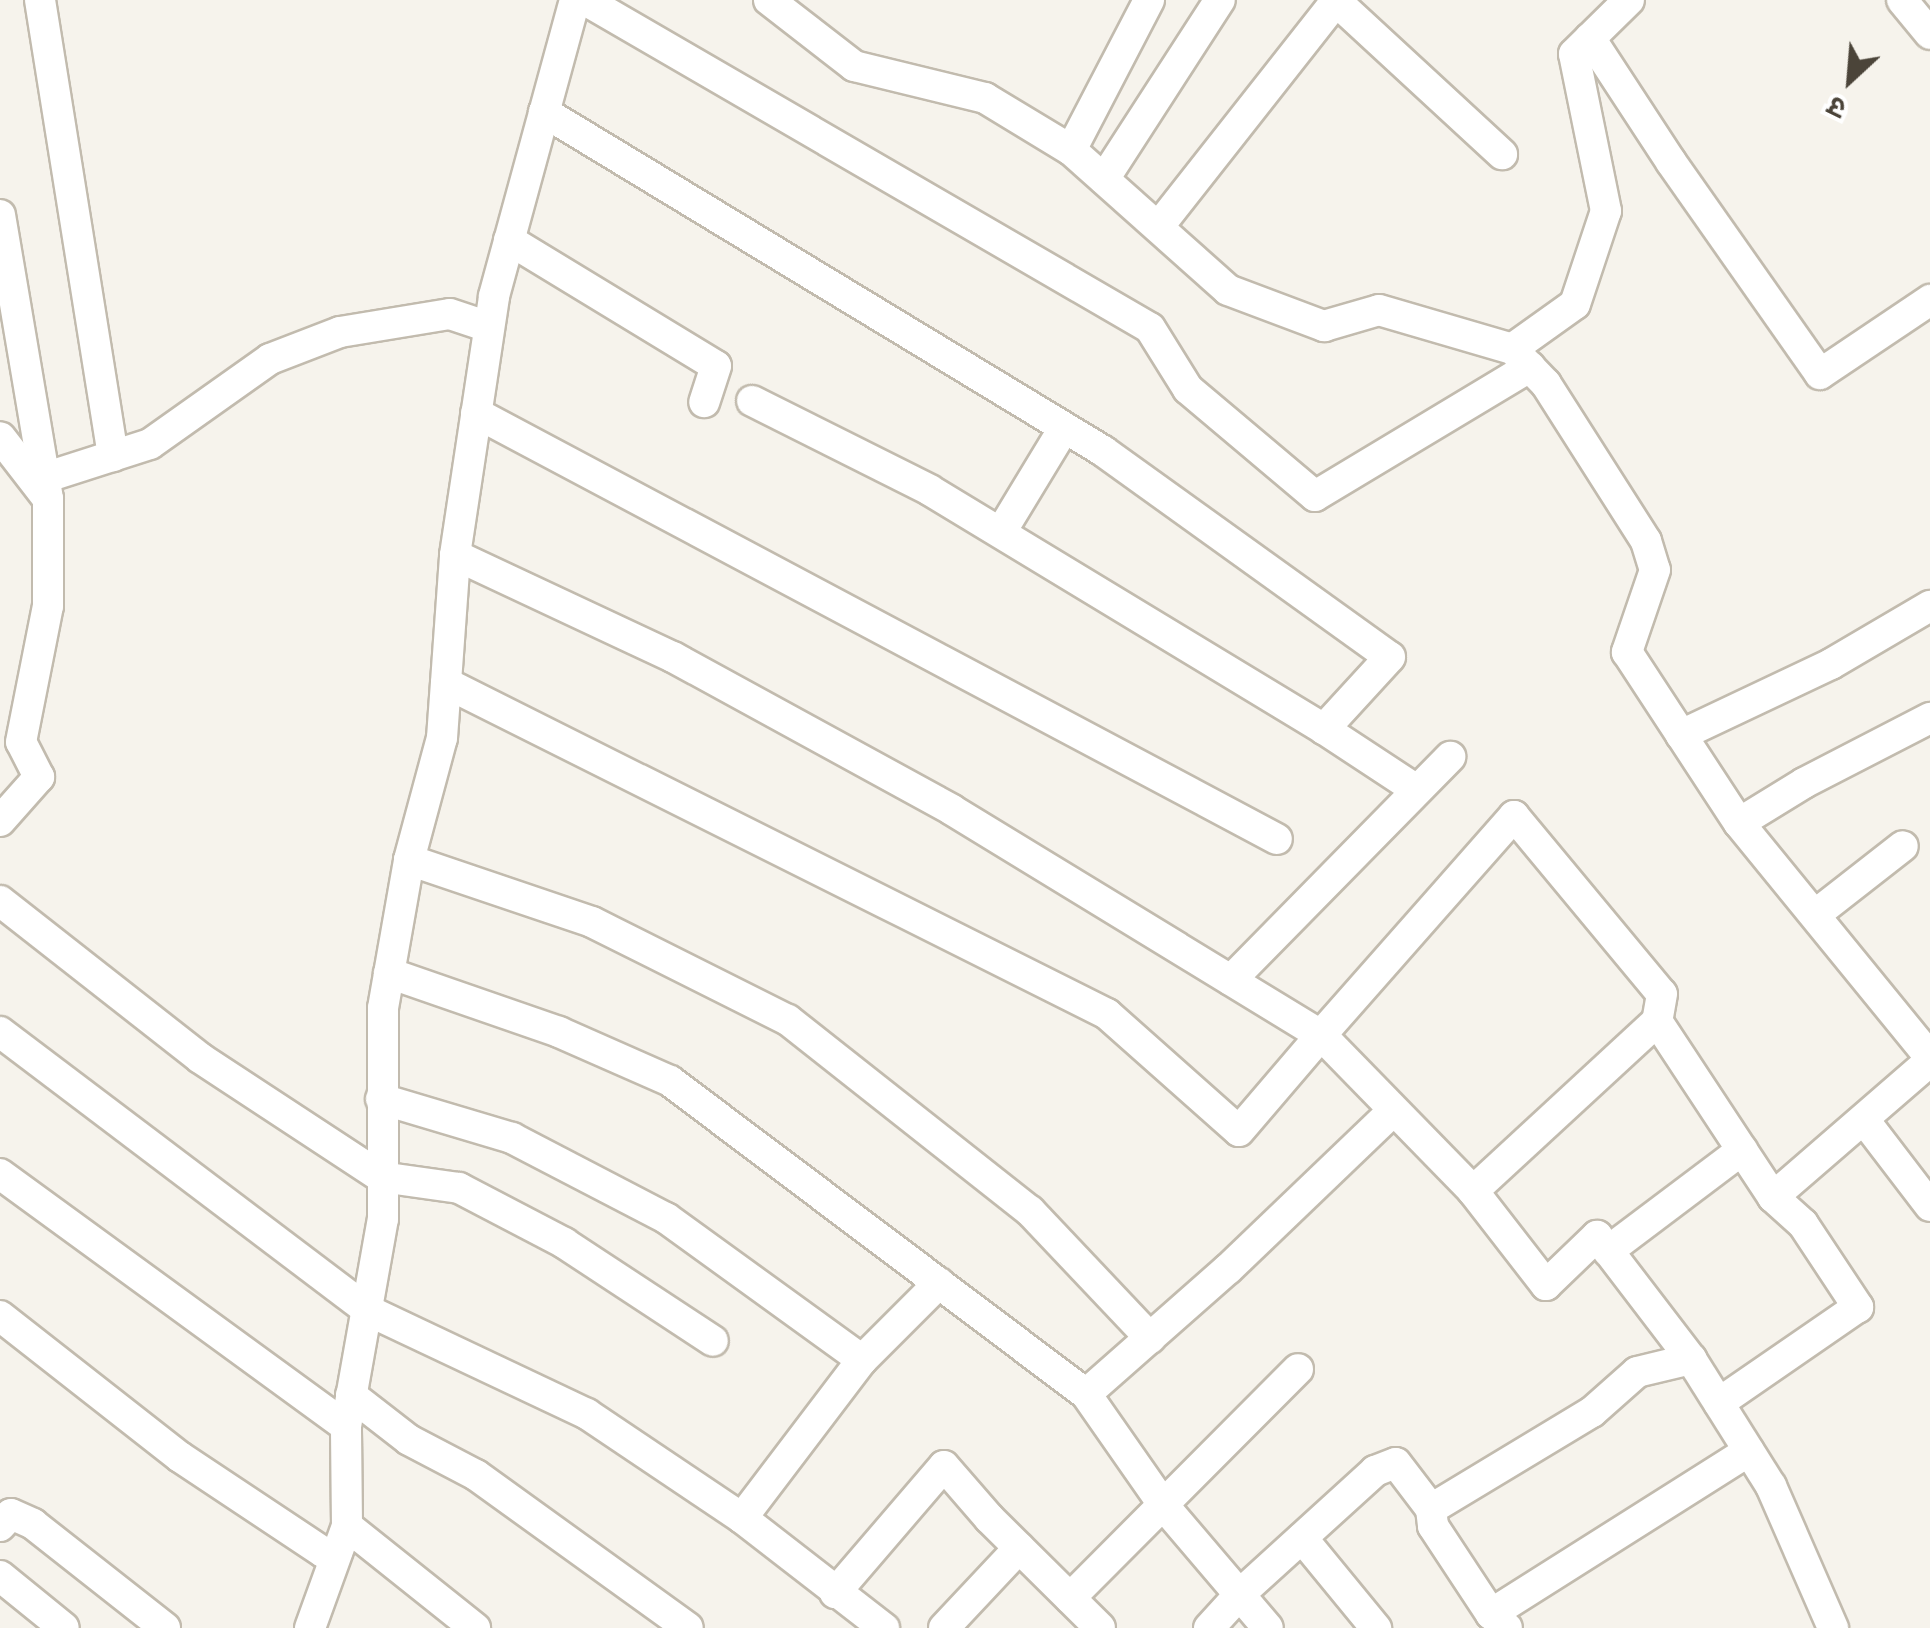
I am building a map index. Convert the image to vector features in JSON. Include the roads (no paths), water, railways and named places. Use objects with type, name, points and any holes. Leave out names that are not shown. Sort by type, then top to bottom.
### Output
[{"type":"street","points":[[40,0],[113,456]]},
{"type":"street","points":[[310,1628],[342,1539],[346,1426],[383,1219],[383,1008],[409,860],[442,738],[456,555],[489,327],[575,0]]},
{"type":"street","points":[[585,0],[1150,328],[1188,389],[1315,496],[1521,358],[1575,304],[1606,210],[1574,54],[1629,0]]},
{"type":"street","points":[[768,0],[854,66],[985,98],[1071,150],[1228,290],[1324,326],[1378,310],[1521,358],[1546,384],[1646,541],[1655,570],[1627,652],[1739,823],[1928,1051],[1864,1121],[1773,1198]]},
{"type":"street","points":[[1071,150],[1150,0]]},
{"type":"street","points":[[1104,178],[1220,0]]},
{"type":"street","points":[[1902,0],[1930,34]]},
{"type":"street","points":[[1159,226],[1336,1],[1502,154]]},
{"type":"street","points":[[1590,38],[1682,178],[1820,374],[1930,300]]},
{"type":"street","points":[[544,112],[1064,428],[1390,658],[1324,730]]},
{"type":"street","points":[[0,214],[46,488],[48,606],[21,742]]},
{"type":"street","points":[[509,240],[716,366],[704,402]]},
{"type":"street","points":[[46,488],[113,456],[150,444],[270,359],[340,332],[450,314],[489,327]]},
{"type":"street","points":[[752,401],[930,490],[1417,790]]},
{"type":"street","points":[[476,413],[1277,839]]},
{"type":"street","points":[[1001,532],[1064,428]]},
{"type":"street","points":[[0,438],[46,488]]},
{"type":"street","points":[[456,555],[673,657],[900,781],[1322,1034],[1473,1190],[1546,1286],[1597,1236],[1691,1359],[1771,1486],[1833,1628]]},
{"type":"street","points":[[1682,736],[1831,664],[1930,606]]},
{"type":"street","points":[[446,683],[1108,1014],[1240,1131],[1514,816],[1662,994],[1657,1020],[1473,1190]]},
{"type":"street","points":[[0,714],[21,742],[39,777],[0,821]]},
{"type":"street","points":[[1739,823],[1804,783],[1930,718]]},
{"type":"street","points":[[1231,980],[1450,756]]},
{"type":"street","points":[[1816,914],[1902,846]]},
{"type":"street","points":[[409,860],[592,922],[788,1020],[1030,1211],[1150,1338]]},
{"type":"street","points":[[0,901],[200,1058],[381,1177],[459,1188],[564,1243],[713,1341]]},
{"type":"street","points":[[390,973],[559,1032],[670,1081],[1086,1394],[1164,1506],[1268,1628]]},
{"type":"street","points":[[1657,1020],[1773,1198],[1803,1224],[1858,1306],[1719,1403]]},
{"type":"street","points":[[0,1032],[366,1310],[587,1414],[742,1518],[884,1628]]},
{"type":"street","points":[[381,1099],[512,1138],[666,1218],[862,1360]]},
{"type":"street","points":[[1086,1394],[1393,1110]]},
{"type":"street","points":[[1864,1121],[1930,1206]]},
{"type":"street","points":[[1608,1251],[1742,1150]]},
{"type":"street","points":[[0,1174],[346,1426]]},
{"type":"street","points":[[742,1518],[862,1360],[939,1283]]},
{"type":"street","points":[[0,1316],[180,1457],[324,1552],[342,1539]]},
{"type":"street","points":[[1431,1509],[1592,1412],[1637,1372],[1691,1359]]},
{"type":"street","points":[[835,1593],[944,1466],[1082,1617],[1164,1506],[1298,1369]]},
{"type":"street","points":[[352,1395],[409,1440],[476,1474],[688,1628]]},
{"type":"street","points":[[1209,1628],[1240,1594],[1375,1472],[1396,1463],[1431,1509],[1432,1526],[1499,1621],[1749,1451]]},
{"type":"street","points":[[0,1526],[11,1514],[33,1524],[165,1628]]},
{"type":"street","points":[[1302,1538],[1376,1628]]},
{"type":"street","points":[[342,1539],[475,1628]]},
{"type":"street","points":[[944,1628],[1018,1548]]},
{"type":"street","points":[[0,1576],[64,1628]]}]
